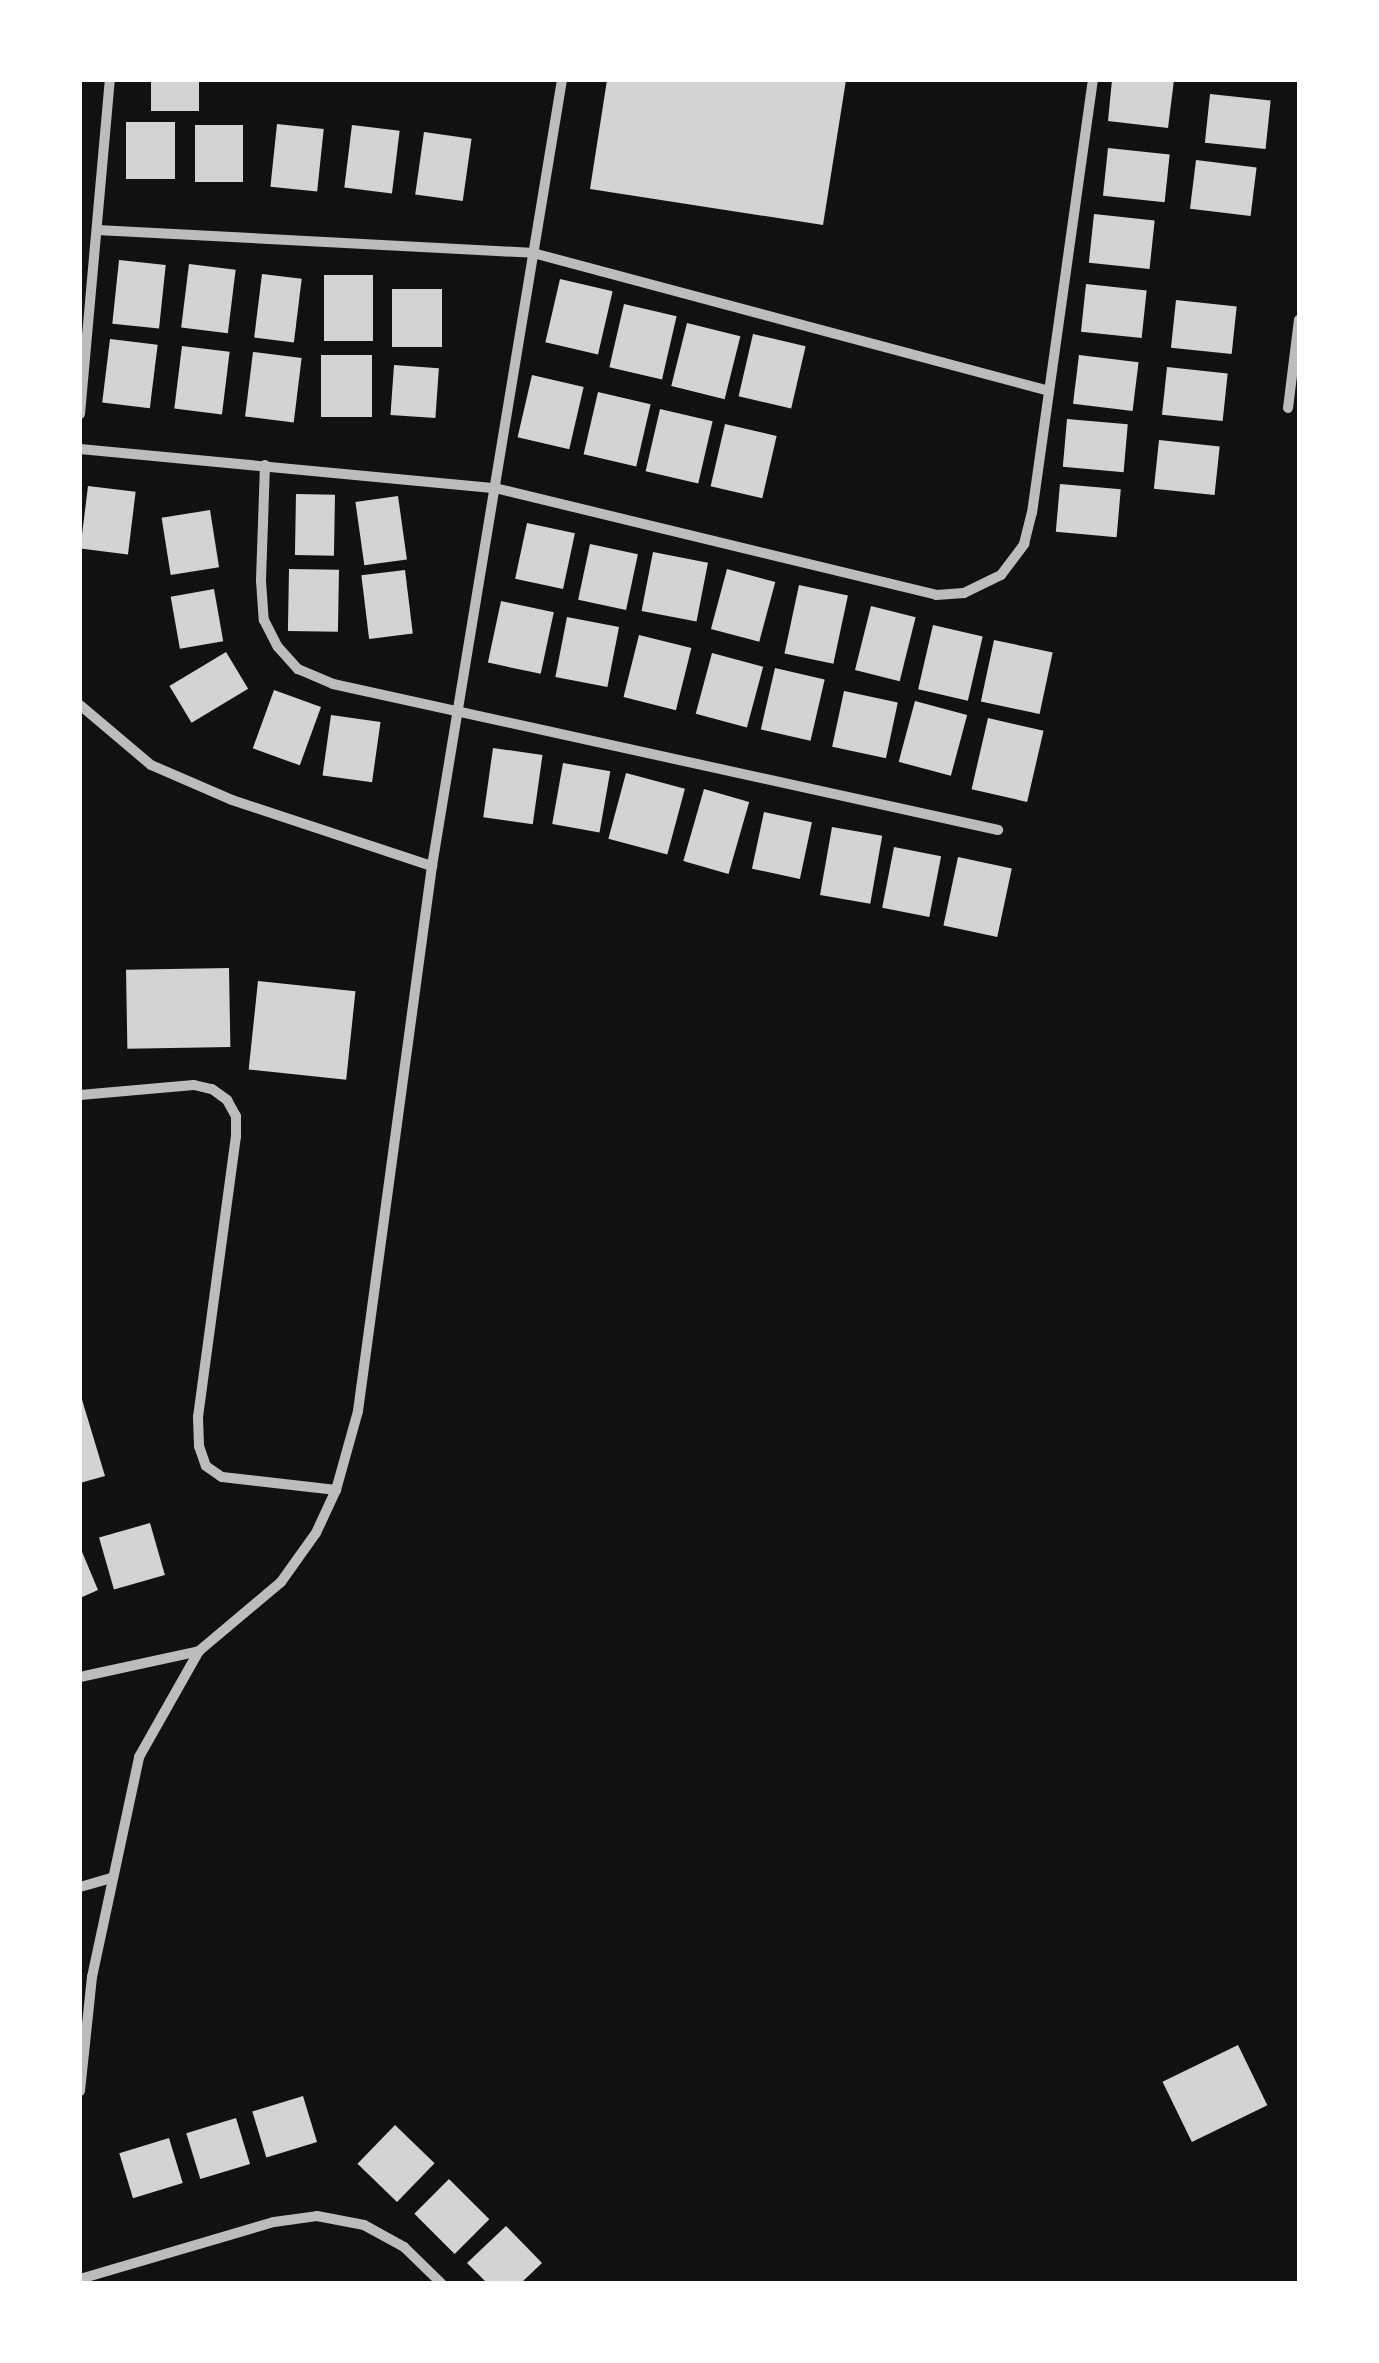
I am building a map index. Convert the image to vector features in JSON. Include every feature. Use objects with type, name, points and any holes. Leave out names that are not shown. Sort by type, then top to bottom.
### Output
[{"type":"street","points":[[80,414],[110,80]]},
{"type":"street","points":[[80,2091],[92,1977],[138,1757],[199,1651],[281,1582],[316,1533],[336,1490],[358,1412],[432,866],[562,80]]},
{"type":"street","points":[[80,450],[495,488],[936,595],[964,593],[1001,575],[1024,544],[1093,80]]},
{"type":"street","points":[[97,230],[533,253],[1048,391]]},
{"type":"street","points":[[1288,408],[1299,320]]},
{"type":"street","points":[[265,465],[261,582],[264,620],[278,647],[298,669],[333,684],[998,830]]},
{"type":"street","points":[[80,705],[151,765],[232,800],[432,866]]},
{"type":"street","points":[[80,1095],[194,1085],[212,1089],[227,1100],[236,1116],[236,1136],[198,1417],[199,1446],[206,1466],[222,1477],[336,1490]]},
{"type":"street","points":[[80,1677],[199,1651]]},
{"type":"street","points":[[80,1887],[112,1878]]},
{"type":"street","points":[[80,2278],[274,2222],[317,2216],[364,2225],[404,2247],[440,2283]]},
{"type":"building","points":[[151,80],[199,80],[199,111],[151,111]]},
{"type":"building","points":[[607,80],[846,80],[823,225],[590,189]]},
{"type":"building","points":[[1112,80],[1174,80],[1168,128],[1108,121]]},
{"type":"building","points":[[1210,94],[1271,100],[1266,149],[1205,143]]},
{"type":"building","points":[[126,122],[175,122],[175,179],[126,179]]},
{"type":"building","points":[[277,124],[324,129],[317,192],[270,187]]},
{"type":"building","points":[[195,125],[243,125],[243,182],[195,182]]},
{"type":"building","points":[[352,125],[400,131],[392,193],[344,188]]},
{"type":"building","points":[[424,132],[472,139],[463,201],[415,194]]},
{"type":"building","points":[[1108,148],[1170,154],[1165,202],[1103,196]]},
{"type":"building","points":[[1196,160],[1257,167],[1251,216],[1190,209]]},
{"type":"building","points":[[1094,214],[1155,220],[1150,269],[1089,263]]},
{"type":"building","points":[[119,260],[166,265],[159,329],[112,324]]},
{"type":"building","points":[[189,264],[236,270],[228,333],[181,328]]},
{"type":"building","points":[[262,274],[302,279],[294,342],[254,338]]},
{"type":"building","points":[[324,275],[373,275],[373,341],[324,341]]},
{"type":"building","points":[[560,279],[613,291],[598,354],[545,342]]},
{"type":"building","points":[[1086,284],[1147,290],[1142,338],[1081,332]]},
{"type":"building","points":[[392,289],[442,289],[442,347],[392,347]]},
{"type":"building","points":[[1176,300],[1237,306],[1232,354],[1171,348]]},
{"type":"building","points":[[624,304],[677,316],[662,379],[609,367]]},
{"type":"building","points":[[687,323],[740,336],[725,399],[671,386]]},
{"type":"building","points":[[753,334],[806,346],[791,409],[739,396]]},
{"type":"building","points":[[110,339],[158,345],[150,408],[102,403]]},
{"type":"building","points":[[182,346],[230,352],[222,414],[174,409]]},
{"type":"building","points":[[253,352],[302,358],[294,422],[245,417]]},
{"type":"building","points":[[321,355],[372,355],[372,417],[321,417]]},
{"type":"building","points":[[1079,355],[1139,362],[1133,411],[1073,404]]},
{"type":"building","points":[[394,365],[439,368],[435,418],[391,415]]},
{"type":"building","points":[[1167,367],[1228,373],[1223,421],[1162,415]]},
{"type":"building","points":[[532,375],[584,387],[569,449],[518,437]]},
{"type":"building","points":[[598,392],[651,404],[636,467],[584,454]]},
{"type":"building","points":[[660,409],[713,421],[698,484],[646,471]]},
{"type":"building","points":[[1067,419],[1128,424],[1124,472],[1063,467]]},
{"type":"building","points":[[725,424],[777,436],[762,498],[711,486]]},
{"type":"building","points":[[1159,440],[1220,446],[1215,495],[1154,489]]},
{"type":"building","points":[[1060,484],[1121,489],[1117,537],[1056,532]]},
{"type":"building","points":[[88,486],[136,492],[128,554],[80,549]]},
{"type":"building","points":[[296,494],[335,495],[334,556],[295,555]]},
{"type":"building","points":[[398,496],[407,559],[364,565],[355,502]]},
{"type":"building","points":[[210,510],[219,567],[171,575],[162,518]]},
{"type":"building","points":[[527,523],[575,533],[563,589],[515,579]]},
{"type":"building","points":[[590,544],[638,554],[626,610],[578,600]]},
{"type":"building","points":[[653,552],[708,563],[697,622],[642,611]]},
{"type":"building","points":[[289,569],[339,570],[338,632],[288,631]]},
{"type":"building","points":[[727,569],[775,582],[759,642],[711,629]]},
{"type":"building","points":[[405,570],[413,634],[369,639],[361,575]]},
{"type":"building","points":[[799,585],[848,595],[833,664],[784,653]]},
{"type":"building","points":[[214,589],[223,641],[180,649],[171,597]]},
{"type":"building","points":[[501,601],[554,612],[541,674],[488,663]]},
{"type":"building","points":[[871,606],[916,617],[900,681],[855,670]]},
{"type":"building","points":[[567,617],[619,627],[607,687],[555,677]]},
{"type":"building","points":[[933,625],[983,636],[968,701],[918,689]]},
{"type":"building","points":[[639,635],[691,648],[676,710],[624,697]]},
{"type":"building","points":[[994,640],[1053,652],[1040,714],[981,702]]},
{"type":"building","points":[[226,652],[248,689],[192,723],[169,686]]},
{"type":"building","points":[[712,653],[763,667],[747,728],[696,714]]},
{"type":"building","points":[[775,668],[825,679],[811,741],[761,729]]},
{"type":"building","points":[[274,690],[321,707],[300,765],[253,748]]},
{"type":"building","points":[[844,691],[898,702],[886,758],[832,747]]},
{"type":"building","points":[[915,701],[967,715],[951,776],[899,762]]},
{"type":"building","points":[[331,715],[381,722],[372,782],[323,775]]},
{"type":"building","points":[[988,718],[1044,731],[1027,802],[972,789]]},
{"type":"building","points":[[493,748],[543,755],[533,824],[483,817]]},
{"type":"building","points":[[563,763],[610,771],[600,832],[552,824]]},
{"type":"building","points":[[626,773],[685,789],[667,854],[608,839]]},
{"type":"building","points":[[704,789],[749,802],[729,874],[683,861]]},
{"type":"building","points":[[764,812],[812,822],[800,879],[752,869]]},
{"type":"building","points":[[832,827],[882,836],[870,904],[820,895]]},
{"type":"building","points":[[894,847],[941,856],[929,917],[882,908]]},
{"type":"building","points":[[958,857],[1012,868],[997,937],[943,925]]},
{"type":"building","points":[[229,968],[230,1047],[127,1049],[126,970]]},
{"type":"building","points":[[258,981],[355,991],[346,1080],[249,1070]]},
{"type":"building","points":[[80,1393],[105,1476],[80,1483]]},
{"type":"building","points":[[150,1523],[165,1575],[114,1590],[99,1538]]},
{"type":"building","points":[[80,1547],[98,1590],[80,1598]]},
{"type":"building","points":[[1238,2045],[1267,2105],[1192,2142],[1163,2082]]},
{"type":"building","points":[[303,2096],[317,2142],[266,2157],[252,2111]]},
{"type":"building","points":[[236,2118],[250,2164],[200,2179],[186,2133]]},
{"type":"building","points":[[395,2125],[435,2163],[397,2202],[357,2164]]},
{"type":"building","points":[[169,2138],[183,2183],[133,2198],[119,2153]]},
{"type":"building","points":[[449,2179],[489,2219],[455,2254],[414,2214]]},
{"type":"building","points":[[506,2226],[542,2263],[521,2283],[487,2283],[467,2263]]}]
